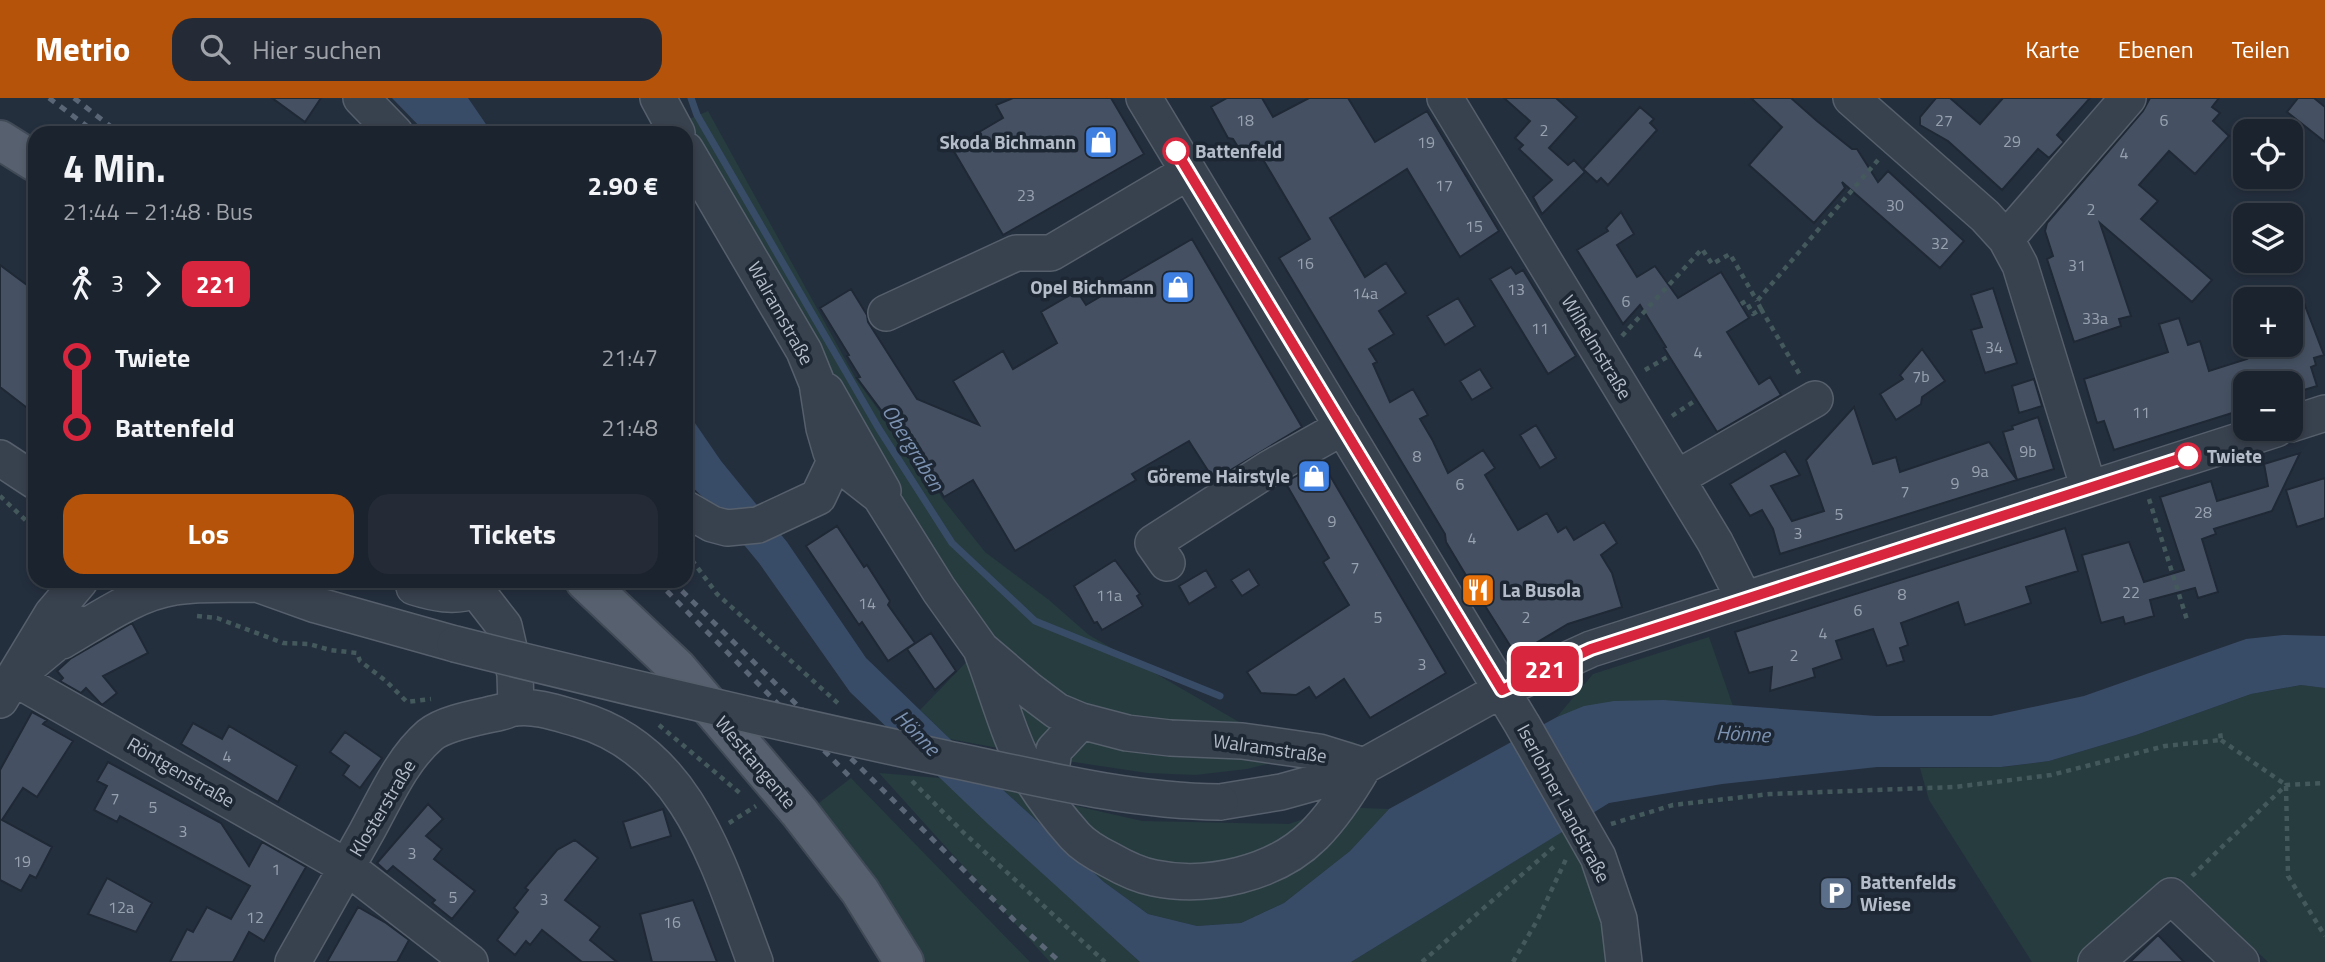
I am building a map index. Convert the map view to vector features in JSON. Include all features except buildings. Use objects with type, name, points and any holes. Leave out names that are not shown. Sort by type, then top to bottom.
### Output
[{"type":"main road","points":[[0,140],[28,158]]},
{"type":"main road","name":"Westtangente","points":[[592,588],[677,668],[800,813],[860,891],[904,962]]},
{"type":"street","points":[[361,98],[388,126]]},
{"type":"street","points":[[658,98],[673,126]]},
{"type":"street","name":"Iserlohner Landstraße","points":[[1144,98],[1502,690],[1578,835],[1598,857],[1619,919],[1624,962]]},
{"type":"street","points":[[1851,98],[1985,216],[2006,239],[2020,265],[2089,489]]},
{"type":"street","points":[[2006,239],[2128,98]]},
{"type":"street","name":"Wilhelmstraße","points":[[1457,102],[1603,358],[1715,542],[1744,599]]},
{"type":"street","name":"Walramstraße","points":[[693,162],[812,368],[821,396],[827,442],[836,459],[880,496],[939,590],[981,649],[1057,711],[1082,721],[1127,733],[1242,741],[1319,752],[1364,766],[1350,790],[1313,836],[1263,867],[1212,880],[1182,881],[1155,878],[1130,871],[1077,839],[1033,780],[1020,754],[981,649]]},
{"type":"street","points":[[886,313],[1016,253],[1051,253],[1188,172]]},
{"type":"street","points":[[812,368],[877,477],[894,517]]},
{"type":"street","points":[[1677,478],[1802,391]]},
{"type":"street","points":[[2303,420],[2325,413]]},
{"type":"street","points":[[1167,563],[1153,543],[1270,468],[1343,427]]},
{"type":"street","points":[[267,588],[316,605],[454,644],[893,747],[1094,789],[1179,802],[1220,802],[1281,792],[1364,766],[1502,690],[1591,649],[2238,441]]},
{"type":"street","points":[[0,458],[28,476]]},
{"type":"street","points":[[693,513],[712,524],[727,528],[742,528],[773,519],[818,497],[836,459]]},
{"type":"street","points":[[7,689],[115,588]]},
{"type":"street","points":[[62,640],[130,603],[158,591],[175,588]]},
{"type":"street","points":[[417,588],[461,595],[469,588]]},
{"type":"street","points":[[474,588],[505,626],[515,674],[516,707]]},
{"type":"street","points":[[7,689],[67,589]]},
{"type":"street","name":"Röntgenstraße","points":[[7,689],[347,867],[470,962]]},
{"type":"street","name":"Klosterstraße","points":[[293,962],[405,763],[432,734],[477,717],[516,707],[555,712],[616,734],[662,769],[698,820],[755,962]]},
{"type":"street","points":[[1049,803],[1054,750],[1082,721]]},
{"type":"street","points":[[2096,962],[2171,896],[2241,962]]},
{"type":"path","points":[[1757,302],[1896,138]]},
{"type":"path","points":[[1603,358],[1702,248],[1712,264],[1730,254],[1801,375],[1802,391]]},
{"type":"path","points":[[1741,304],[1746,301],[1753,314],[1761,309]]},
{"type":"path","points":[[1690,404],[1696,400]]},
{"type":"path","points":[[2141,472],[2188,623]]},
{"type":"path","points":[[0,495],[28,522]]},
{"type":"path","points":[[693,561],[717,594],[843,708]]},
{"type":"path","points":[[188,616],[217,618],[283,643],[309,644],[357,653],[360,661],[407,702],[434,699]]},
{"type":"path","points":[[2220,732],[2221,740]]},
{"type":"path","points":[[1422,962],[1578,835],[1672,805],[1770,794],[1955,787],[2051,775],[2165,746],[2221,740],[2286,785],[2325,783]]},
{"type":"path","points":[[908,777],[964,833],[1105,962]]},
{"type":"path","points":[[2171,896],[2286,785]]},
{"type":"path","points":[[2286,785],[2288,876],[2325,936]]},
{"type":"path","points":[[1513,962],[1538,919],[1578,835]]},
{"type":"green space","points":[[708,111],[856,379],[901,441],[907,438],[942,498],[985,552],[1049,600],[1089,635],[1246,726],[1356,742],[1247,769],[1195,775],[1147,773],[950,739],[920,710],[980,648],[894,517],[900,485],[833,376],[814,368],[693,160],[693,126],[673,126]]},
{"type":"green space","points":[[1709,637],[1733,706],[1666,702],[1622,703],[1578,710],[1557,717],[1593,674]]},
{"type":"green space","points":[[2302,685],[2325,688],[2325,962],[2268,962],[2178,877],[2078,962],[2032,962],[1929,800],[1920,768],[2004,767],[2049,761],[2136,735],[2251,694]]},
{"type":"green space","points":[[879,773],[940,778],[1140,962],[1050,962]]},
{"type":"green space","points":[[851,778],[1030,962],[926,962],[815,806]]},
{"type":"green space","points":[[1002,789],[1142,821],[1289,824],[1337,807],[1389,809],[1350,851],[1284,903],[1241,923],[1197,926],[1148,914],[1104,882]]},
{"type":"green space","points":[[1571,826],[1615,962],[1351,962]]},
{"type":"water","points":[[392,98],[468,98],[487,126],[419,126]]},
{"type":"water","name":"Hönne","points":[[693,420],[721,461],[787,542],[866,658],[1002,789],[1104,882],[1148,914],[1197,926],[1241,923],[1284,903],[1350,851],[1389,809],[1557,717],[1584,706],[1614,701],[1663,700],[1876,716],[1991,716],[2084,696],[2246,639],[2283,635],[2325,636],[2325,688],[2301,685],[2251,694],[2136,735],[2049,761],[2001,767],[1877,767],[1722,784],[1609,803],[1351,962],[1140,962],[988,824],[850,692],[759,563],[711,505],[693,488]]},
{"type":"waterway","name":"Obergraben","points":[[691,98],[697,115],[879,429],[952,543],[1035,621],[1220,696]]},
{"type":"railway","points":[[49,98],[87,126]]},
{"type":"railway","points":[[74,98],[110,126]]},
{"type":"railway","points":[[664,588],[851,778]]},
{"type":"railway","points":[[679,588],[1014,920],[1060,962]]},
{"type":"bus line","name":"221","points":[[1176,151],[1502,690],[1591,649],[2188,456]]},
{"type":"place","name":"Skoda Bichmann","points":[[1101,142]]},
{"type":"place","name":"Battenfeld","points":[[1176,151]]},
{"type":"place","name":"Opel Bichmann","points":[[1178,287]]},
{"type":"place","name":"Twiete","points":[[2188,456]]},
{"type":"place","name":"Göreme Hairstyle","points":[[1314,476]]},
{"type":"place","name":"La Busola","points":[[1478,590]]},
{"type":"place","name":"Battenfelds Wiese","points":[[1836,893]]}]
